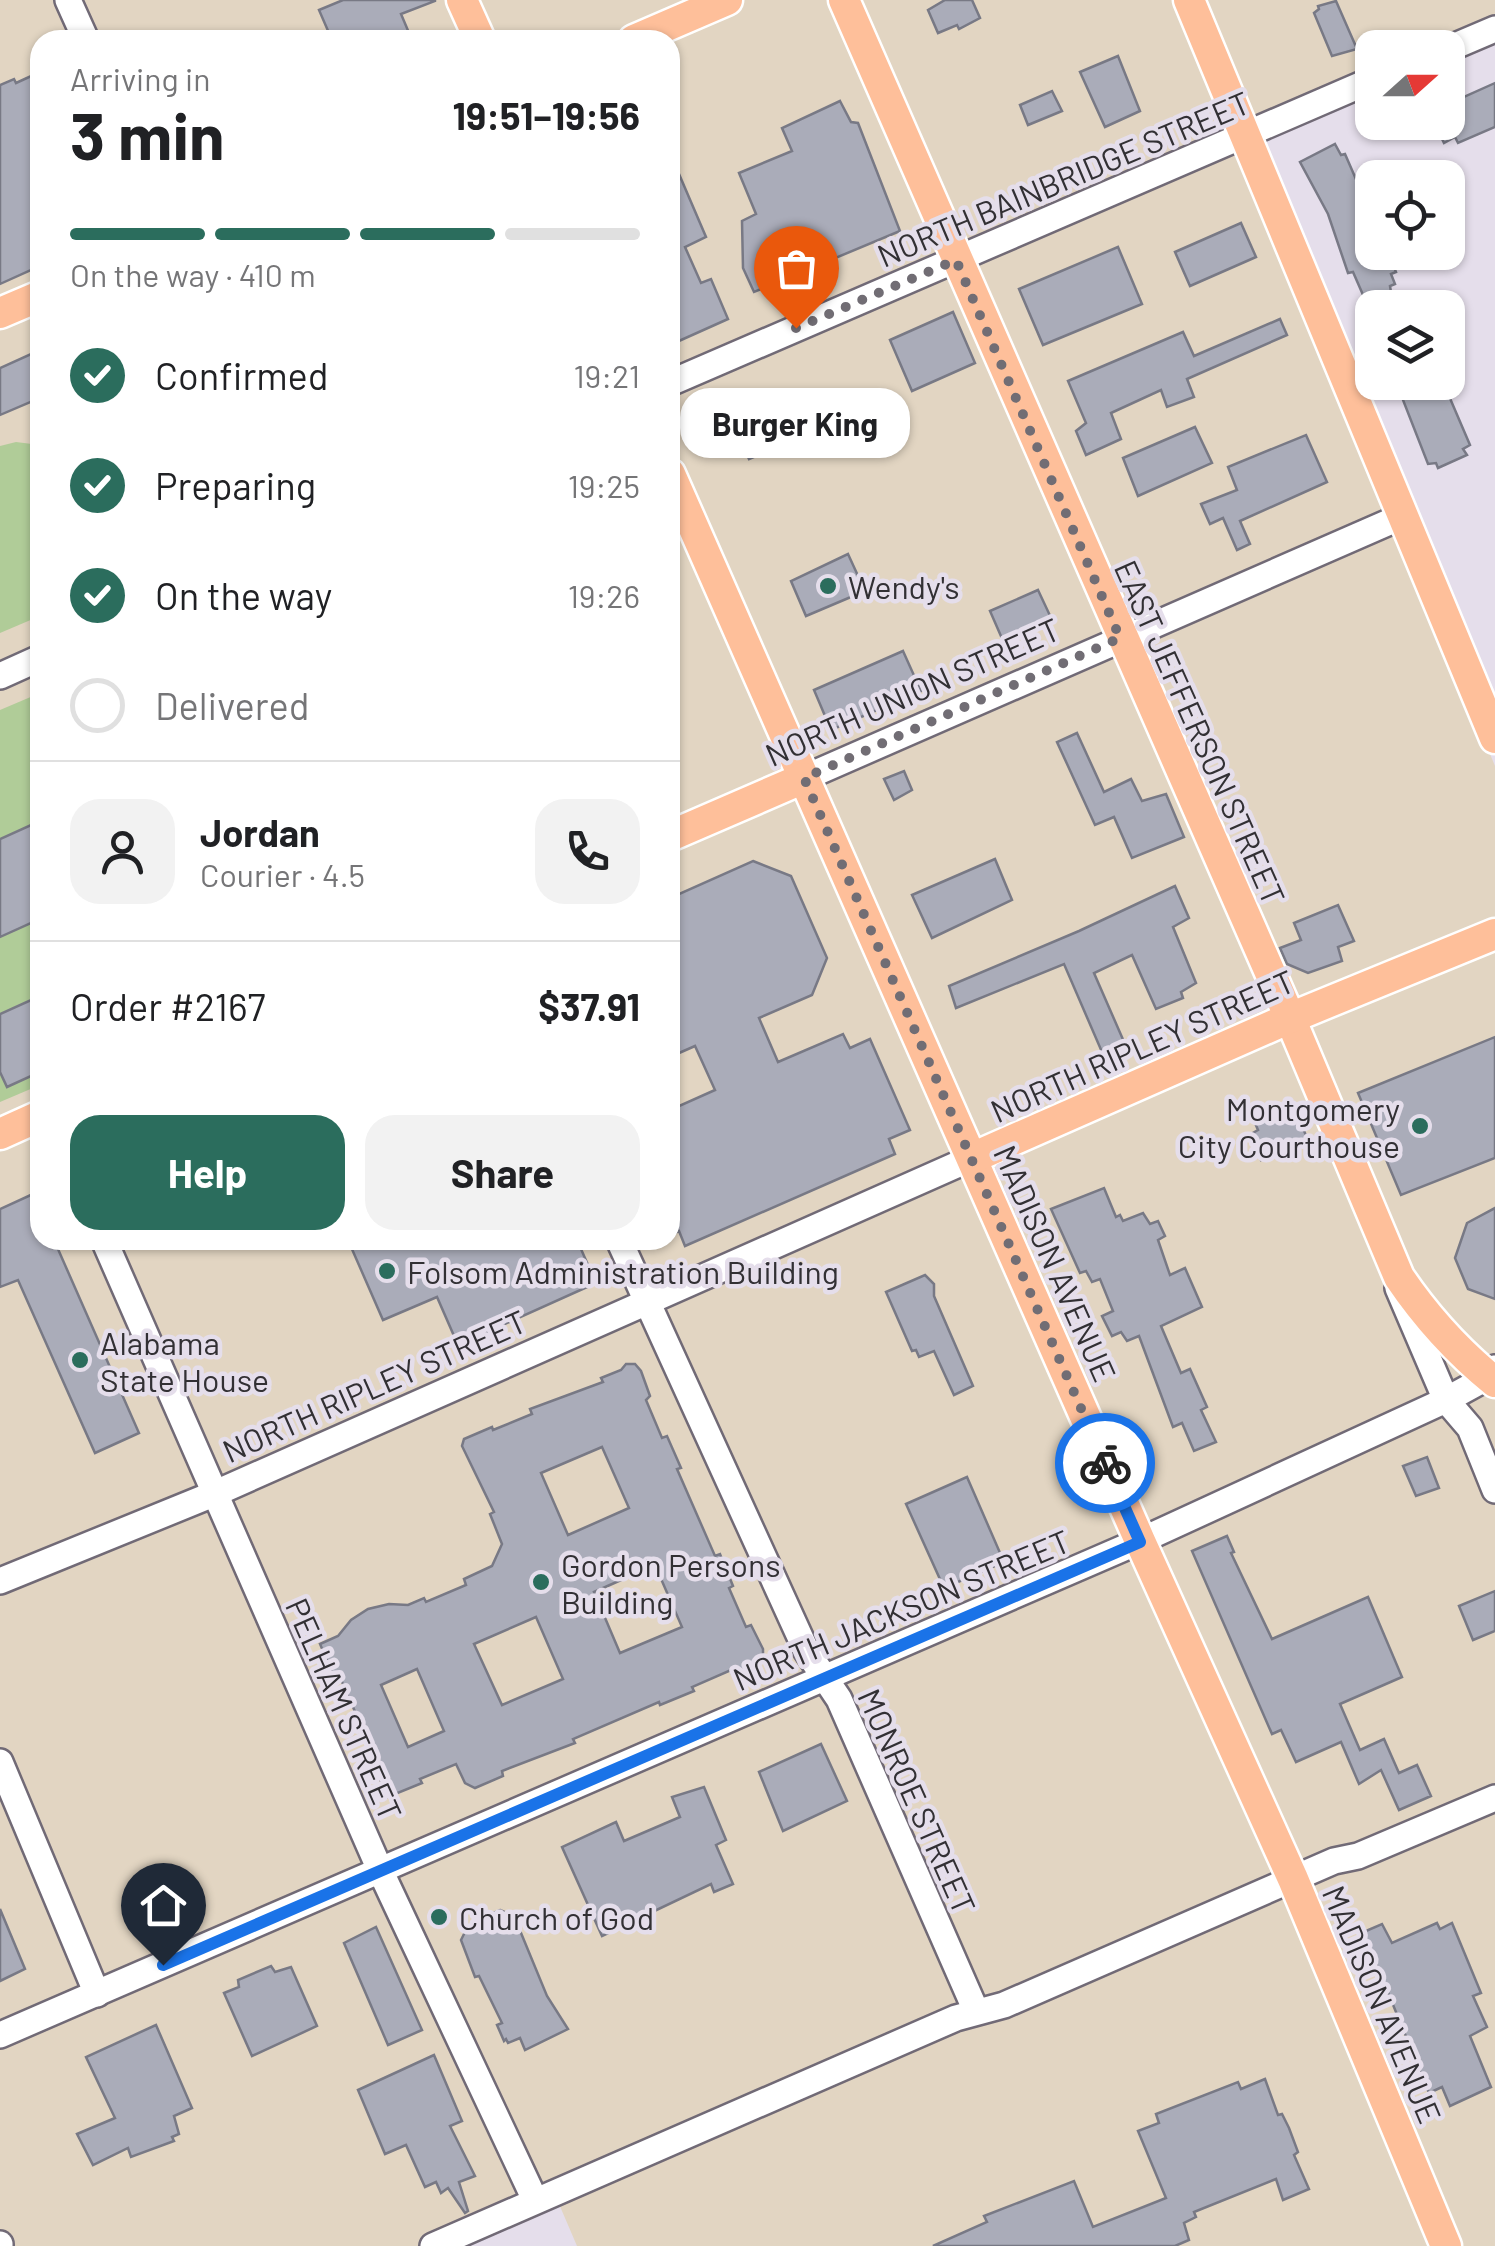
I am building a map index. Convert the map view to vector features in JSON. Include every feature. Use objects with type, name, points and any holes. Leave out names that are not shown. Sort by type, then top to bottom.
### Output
[{"type":"main road","points":[[462,0],[476,30]]},
{"type":"main road","points":[[657,30],[727,0]]},
{"type":"main road","name":"EAST JEFFERSON STREET","points":[[844,0],[1120,638],[1290,1018],[1374,1220]]},
{"type":"main road","points":[[1190,0],[1495,738]]},
{"type":"main road","points":[[0,313],[30,300]]},
{"type":"main road","name":"MADISON AVENUE","points":[[680,497],[1140,1542],[1293,1879],[1446,2246]]},
{"type":"main road","name":"NORTH UNION STREET","points":[[680,832],[804,778]]},
{"type":"main road","name":"NORTH RIPLEY STREET","points":[[972,1158],[1290,1018],[1495,934]]},
{"type":"main road","points":[[0,1134],[30,1120]]},
{"type":"main road","points":[[1374,1220],[1400,1276],[1420,1307],[1493,1376]]},
{"type":"street","points":[[68,0],[82,30]]},
{"type":"street","points":[[1465,42],[1495,29]]},
{"type":"street","name":"NORTH BAINBRIDGE STREET","points":[[680,379],[1355,87]]},
{"type":"street","name":"NORTH UNION STREET","points":[[804,778],[1403,516]]},
{"type":"street","points":[[0,676],[30,662]]},
{"type":"street","name":"NORTH RIPLEY STREET","points":[[2,1582],[216,1493],[972,1158]]},
{"type":"street","name":"EAST JEFFERSON STREET","points":[[1374,1220],[1390,1269],[1446,1400],[1470,1428],[1495,1490]]},
{"type":"street","name":"PELHAM STREET","points":[[108,1250],[380,1870],[535,2200]]},
{"type":"street","name":"MONROE STREET","points":[[623,1250],[806,1650],[839,1699],[976,2011]]},
{"type":"street","name":"NORTH JACKSON STREET","points":[[0,2035],[1140,1542],[1493,1376]]},
{"type":"street","points":[[0,1762],[98,1994]]},
{"type":"street","points":[[436,2245],[976,2011],[1004,2006],[1293,1879],[1495,1798]]},
{"type":"shaded area","points":[[0,0],[1495,0],[1495,14],[1457,30],[1355,30],[1355,73],[1230,127],[1495,766],[1495,2246],[577,2246],[559,2204],[463,2246],[0,2246]]},
{"type":"green space","points":[[30,444],[30,620],[0,633],[0,446]]},
{"type":"green space","points":[[30,697],[30,1089],[0,1102],[0,710]]},
{"type":"building","points":[[343,0],[435,0],[401,14],[408,30],[328,30],[319,10]]},
{"type":"building","points":[[945,0],[972,0],[980,18],[959,29],[957,25],[938,33],[928,10]]},
{"type":"building","points":[[1336,1],[1355,50],[1332,56],[1314,13],[1318,6]]},
{"type":"building","points":[[1118,56],[1140,111],[1105,127],[1080,72]]},
{"type":"building","points":[[30,77],[30,270],[0,284],[0,85],[14,79],[16,83]]},
{"type":"building","points":[[1495,83],[1495,127],[1465,140],[1465,96]]},
{"type":"building","points":[[1052,91],[1062,111],[1028,125],[1020,105]]},
{"type":"building","points":[[840,101],[851,122],[858,123],[900,231],[754,292],[743,268],[742,221],[756,214],[739,173],[792,151],[782,128]]},
{"type":"building","points":[[1335,144],[1341,155],[1345,154],[1355,177],[1355,270],[1395,270],[1391,274],[1395,284],[1391,290],[1361,290],[1353,272],[1348,273],[1328,214],[1300,162]]},
{"type":"building","points":[[680,176],[706,237],[685,247],[701,283],[711,279],[728,319],[680,341]]},
{"type":"building","points":[[1241,223],[1256,257],[1190,286],[1175,252]]},
{"type":"building","points":[[1118,247],[1142,304],[1043,345],[1019,289]]},
{"type":"building","points":[[953,312],[975,363],[912,391],[890,340]]},
{"type":"building","points":[[1280,319],[1287,335],[1187,379],[1194,397],[1167,407],[1161,390],[1111,413],[1121,439],[1086,455],[1076,431],[1086,423],[1068,381],[1183,332],[1194,356]]},
{"type":"building","points":[[30,354],[30,402],[0,415],[0,368]]},
{"type":"building","points":[[807,397],[823,433],[749,459],[736,429]]},
{"type":"building","points":[[1403,400],[1451,400],[1470,445],[1463,449],[1467,455],[1438,468],[1436,463],[1428,464]]},
{"type":"building","points":[[1195,427],[1212,463],[1138,496],[1123,458]]},
{"type":"building","points":[[1306,435],[1327,482],[1240,521],[1250,544],[1237,550],[1223,518],[1210,524],[1201,504],[1237,490],[1228,467]]},
{"type":"building","name":"Wendy's","points":[[848,554],[865,591],[806,616],[791,581]]},
{"type":"building","points":[[1038,590],[1053,622],[1004,643],[990,611]]},
{"type":"building","points":[[903,651],[921,691],[831,730],[814,690]]},
{"type":"building","points":[[1077,733],[1104,792],[1131,779],[1142,801],[1166,794],[1184,837],[1132,858],[1114,817],[1095,825],[1057,742]]},
{"type":"building","points":[[904,771],[912,790],[894,800],[884,779]]},
{"type":"building","points":[[30,826],[30,924],[0,937],[0,839]]},
{"type":"building","points":[[995,859],[1012,900],[932,938],[912,895]]},
{"type":"building","points":[[753,861],[791,876],[827,958],[812,995],[759,1018],[778,1062],[843,1034],[850,1048],[870,1039],[910,1130],[889,1139],[895,1154],[685,1246],[680,1234],[680,1106],[715,1090],[695,1046],[680,1053],[680,894]]},
{"type":"building","points":[[1175,886],[1189,918],[1173,927],[1196,983],[1181,992],[1183,998],[1156,1009],[1132,955],[1094,973],[1128,1051],[1105,1059],[1064,964],[956,1008],[949,986]]},
{"type":"building","points":[[1338,905],[1354,941],[1338,947],[1342,961],[1308,973],[1287,964],[1280,948],[1301,940],[1294,923]]},
{"type":"building","points":[[30,1000],[30,1077],[7,1087],[0,1072],[0,1014]]},
{"type":"building","name":"Montgomery City Courthouse","points":[[1495,1037],[1495,1158],[1401,1195],[1358,1093]]},
{"type":"building","points":[[1295,1110],[1308,1140],[1261,1160],[1251,1134],[1258,1130],[1255,1123]]},
{"type":"building","points":[[1104,1188],[1116,1217],[1120,1215],[1123,1221],[1143,1213],[1150,1224],[1158,1221],[1165,1236],[1158,1240],[1170,1275],[1185,1268],[1202,1307],[1161,1326],[1181,1373],[1190,1369],[1207,1407],[1201,1410],[1216,1442],[1194,1451],[1182,1423],[1173,1427],[1139,1336],[1127,1341],[1121,1332],[1112,1336],[1102,1316],[1113,1311],[1100,1279],[1092,1282],[1086,1271],[1080,1273],[1051,1209]]},
{"type":"building","name":"Alabama State House","points":[[30,1195],[30,1250],[58,1250],[139,1433],[95,1453],[18,1280],[0,1287],[0,1209]]},
{"type":"building","points":[[1495,1208],[1495,1299],[1468,1289],[1455,1258],[1467,1223]]},
{"type":"building","points":[[352,1250],[581,1250],[596,1283],[458,1345],[437,1297],[383,1320]]},
{"type":"building","points":[[925,1275],[934,1284],[934,1296],[973,1386],[954,1395],[934,1351],[919,1357],[916,1350],[912,1351],[886,1292]]},
{"type":"building","name":"Gordon Persons Building","points":[[626,1364],[635,1364],[641,1371],[650,1396],[646,1400],[662,1438],[667,1436],[715,1556],[720,1554],[746,1627],[751,1625],[763,1649],[763,1660],[732,1674],[731,1670],[692,1687],[694,1691],[573,1739],[575,1743],[502,1771],[503,1776],[475,1788],[465,1783],[456,1764],[388,1797],[339,1675],[334,1677],[320,1644],[338,1636],[351,1620],[368,1609],[408,1605],[424,1598],[426,1602],[466,1585],[464,1579],[492,1566],[502,1544],[490,1514],[494,1512],[462,1446],[464,1439],[532,1414],[530,1409],[603,1382],[601,1378]],"holes":[[[602,1447],[629,1508],[568,1535],[541,1473]],[[655,1565],[682,1627],[620,1653],[594,1592]],[[536,1617],[563,1679],[502,1705],[474,1644]],[[417,1669],[444,1731],[408,1747],[381,1685]]]},
{"type":"building","points":[[1427,1457],[1439,1488],[1416,1496],[1403,1466]]},
{"type":"building","points":[[967,1477],[1004,1562],[944,1588],[906,1504]]},
{"type":"building","points":[[1227,1536],[1234,1552],[1231,1553],[1272,1639],[1368,1597],[1402,1677],[1340,1704],[1360,1750],[1384,1739],[1399,1773],[1417,1765],[1431,1796],[1399,1810],[1381,1770],[1359,1784],[1341,1742],[1296,1762],[1281,1730],[1272,1734],[1192,1551]]},
{"type":"building","points":[[1495,1591],[1495,1631],[1473,1640],[1459,1606]]},
{"type":"building","points":[[821,1744],[847,1801],[783,1831],[759,1772]]},
{"type":"building","points":[[704,1787],[726,1840],[716,1845],[733,1884],[714,1892],[711,1884],[602,1936],[562,1847],[616,1822],[624,1841],[680,1817],[672,1797]]},
{"type":"building","points":[[0,1909],[25,1969],[0,1981]]},
{"type":"building","points":[[500,1910],[514,1916],[547,1996],[568,2029],[525,2050],[520,2038],[504,2041],[497,2025],[502,2023],[479,1976],[475,1977],[461,1940],[468,1926]]},
{"type":"building","points":[[1437,1923],[1440,1929],[1452,1923],[1481,1993],[1473,1996],[1487,2027],[1470,2036],[1491,2087],[1450,2106],[1442,2087],[1429,2093],[1376,1963],[1372,1964],[1359,1934],[1382,1924],[1392,1943]]},
{"type":"building","points":[[376,1927],[422,2030],[388,2045],[344,1943]]},
{"type":"building","points":[[271,1966],[275,1972],[291,1967],[317,2026],[252,2056],[224,1993],[239,1987],[238,1980]]},
{"type":"building","points":[[156,2025],[192,2108],[174,2116],[179,2134],[172,2137],[174,2141],[131,2157],[128,2148],[93,2165],[77,2134],[115,2118],[86,2057]]},
{"type":"building","points":[[434,2055],[462,2121],[450,2126],[475,2176],[459,2182],[468,2211],[465,2213],[448,2188],[441,2193],[436,2182],[425,2187],[406,2145],[385,2154],[358,2090]]},
{"type":"building","points":[[1265,2079],[1278,2115],[1282,2114],[1289,2128],[1298,2152],[1294,2155],[1309,2189],[1283,2200],[1276,2179],[1194,2212],[1196,2217],[1184,2223],[1189,2240],[1175,2246],[933,2246],[987,2222],[984,2216],[1074,2181],[1093,2227],[1166,2198],[1138,2131],[1159,2123],[1156,2114],[1238,2082],[1241,2089]]},
{"type":"way so far","points":[[796,328],[956,260],[1120,638],[804,778],[1105,1463]]},
{"type":"place","name":"Burger King","points":[[796,328]]},
{"type":"place","name":"Wendy's","points":[[828,586]]},
{"type":"place","name":"Montgomery City Courthouse","points":[[1420,1126]]},
{"type":"place","name":"Folsom Administration Building","points":[[387,1271]]},
{"type":"place","name":"Alabama State House","points":[[80,1360]]},
{"type":"place","name":"Gordon Persons Building","points":[[541,1582]]},
{"type":"place","name":"Church of God","points":[[439,1917]]},
{"type":"route","points":[[163,1965],[1140,1542],[1105,1463]]}]
